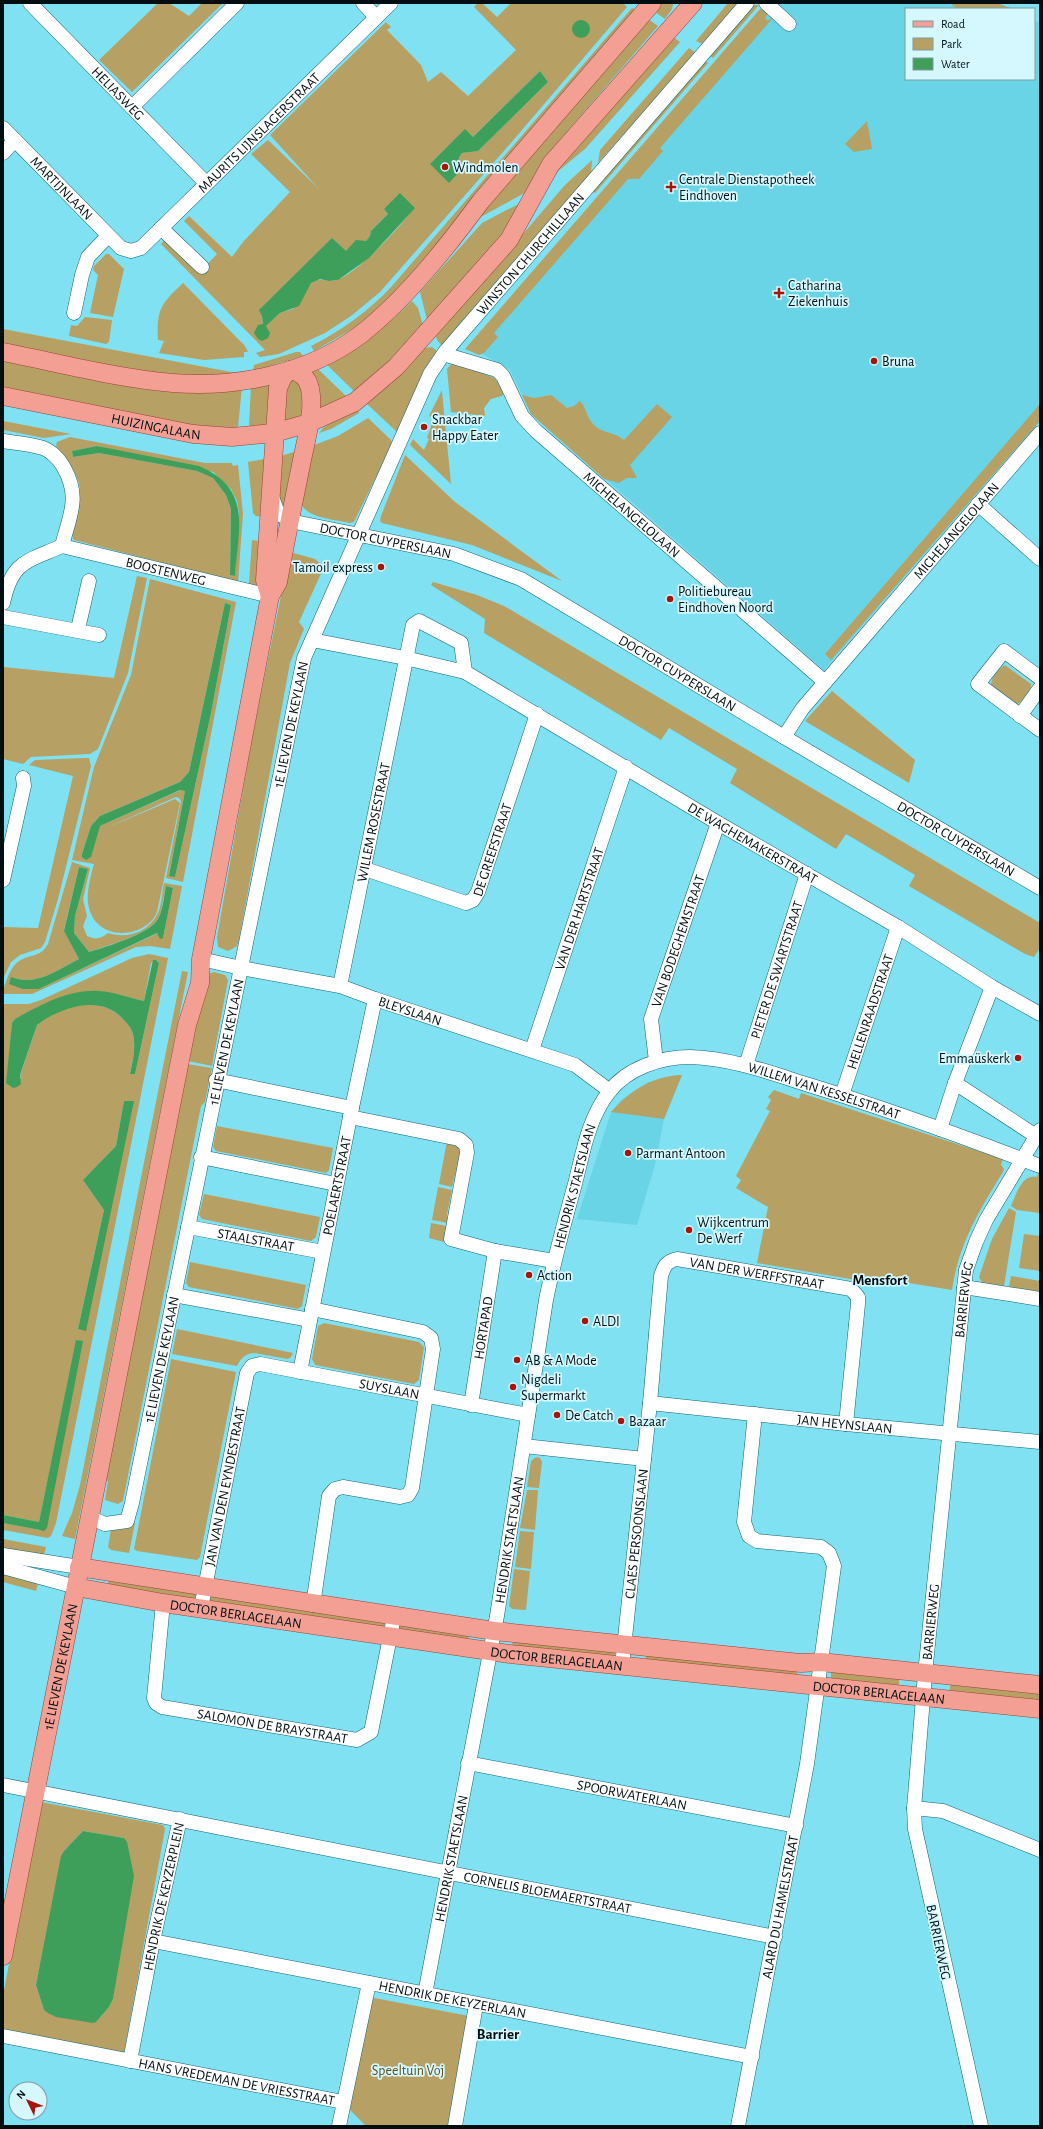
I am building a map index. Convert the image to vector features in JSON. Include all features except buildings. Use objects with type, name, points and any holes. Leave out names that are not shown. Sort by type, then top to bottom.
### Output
[{"type":"main road","points":[[3,352],[137,379],[173,383],[213,384],[249,379],[290,370],[326,355],[358,336],[387,313],[460,229],[481,201],[652,3]]},
{"type":"main road","name":"WINSTON CHURCHILLLAAN","points":[[309,424],[355,402],[396,367],[509,240],[551,164],[559,153],[693,3]]},
{"type":"main road","name":"1E LIEVEN DE KEYLAAN","points":[[35,1792],[187,1024],[191,980],[201,959],[270,596],[278,582],[309,424],[311,399],[309,385],[303,375],[298,371],[290,370],[283,377],[278,388],[274,433],[272,496],[268,535],[266,580],[270,596]]},
{"type":"main road","name":"HUIZINGALAAN","points":[[3,396],[193,434],[245,437],[274,433],[309,424]]},
{"type":"main road","name":"DOCTOR BERLAGELAAN","points":[[80,1568],[394,1617],[494,1631],[801,1663],[821,1662],[1040,1685]]},
{"type":"main road","name":"DOCTOR BERLAGELAAN","points":[[76,1587],[163,1603],[489,1651],[1040,1709]]},
{"type":"main road","points":[[3,1956],[35,1792]]},
{"type":"street","name":"HELIASWEG","points":[[30,3],[206,184]]},
{"type":"street","points":[[132,107],[237,3]]},
{"type":"street","points":[[363,3],[376,17]]},
{"type":"street","name":"MAURITS LIJNSLAGERSTRAAT","points":[[121,248],[131,251],[141,248],[391,3]]},
{"type":"street","name":"WINSTON CHURCHILLLAAN","points":[[359,534],[430,374],[445,352],[747,3]]},
{"type":"street","points":[[766,3],[789,24]]},
{"type":"street","name":"MARTIJNLAAN","points":[[3,128],[121,248]]},
{"type":"street","points":[[3,152],[15,140]]},
{"type":"street","points":[[161,228],[202,267]]},
{"type":"street","points":[[74,313],[82,275],[88,257],[108,236]]},
{"type":"street","name":"MICHELANGELOLAAN","points":[[445,352],[450,356],[497,370],[503,376],[522,416],[536,431],[825,682]]},
{"type":"street","name":"MICHELANGELOLAAN","points":[[784,738],[802,709],[1040,434]]},
{"type":"street","points":[[3,441],[42,448],[50,452],[61,462],[73,489],[74,500],[62,546],[24,564],[14,571],[8,582],[3,602]]},
{"type":"street","points":[[272,496],[278,513],[290,521]]},
{"type":"street","points":[[978,504],[1040,559]]},
{"type":"street","points":[[268,535],[277,527],[290,521]]},
{"type":"street","name":"DOCTOR CUYPERSLAAN","points":[[290,521],[454,554],[520,579],[784,738],[1040,888]]},
{"type":"street","name":"1E LIEVEN DE KEYLAAN","points":[[90,1517],[105,1524],[127,1521],[188,1227],[216,1080],[241,968],[304,658],[359,534]]},
{"type":"street","name":"BOOSTENWEG","points":[[62,546],[270,596]]},
{"type":"street","points":[[78,629],[89,581]]},
{"type":"street","points":[[3,617],[46,626],[78,629],[99,635]]},
{"type":"street","points":[[405,658],[413,625],[418,621],[461,643],[465,672]]},
{"type":"street","name":"DE WAGHEMAKERSTRAAT","points":[[312,640],[405,658],[465,672],[718,823],[898,927],[992,987],[1040,1014]]},
{"type":"street","points":[[1040,678],[1004,651],[978,684],[1040,730]]},
{"type":"street","name":"WILLEM ROSESTRAAT","points":[[340,986],[365,869],[405,658]]},
{"type":"street","points":[[1020,716],[1040,688]]},
{"type":"street","name":"DE GREEFSTRAAT","points":[[365,869],[466,903],[473,900],[478,892],[537,714]]},
{"type":"street","name":"VAN DER HARTSTRAAT","points":[[532,1050],[626,767]]},
{"type":"street","points":[[3,880],[24,786],[23,778]]},
{"type":"street","name":"VAN BODEGHEMSTRAAT","points":[[656,1061],[651,1019],[718,823]]},
{"type":"street","name":"PIETER DE SWARTSTRAAT","points":[[746,1065],[807,874]]},
{"type":"street","name":"HELLENRAADSTRAAT","points":[[842,1095],[898,927]]},
{"type":"street","name":"BLEYSLAAN","points":[[201,959],[241,968],[340,986],[375,1000],[575,1065],[610,1091]]},
{"type":"street","points":[[940,1129],[955,1083],[992,987]]},
{"type":"street","name":"POELAERTSTRAAT","points":[[300,1372],[336,1184],[375,1000]]},
{"type":"street","name":"WILLEM VAN KESSELSTRAAT","points":[[610,1091],[626,1077],[656,1061],[691,1057],[746,1065],[842,1095],[1040,1166]]},
{"type":"street","points":[[216,1080],[460,1139],[466,1145],[467,1153],[451,1239],[495,1251],[554,1261]]},
{"type":"street","points":[[955,1083],[1038,1133]]},
{"type":"street","name":"HENDRIK STAETSLAAN","points":[[425,1994],[494,1631],[554,1261],[589,1129],[600,1105],[610,1091]]},
{"type":"street","name":"BARRIERWEG","points":[[981,2126],[915,1830],[914,1808],[948,1433],[966,1270],[976,1242],[1038,1133]]},
{"type":"street","points":[[202,1157],[336,1184]]},
{"type":"street","name":"STAALSTRAAT","points":[[188,1227],[323,1252]]},
{"type":"street","name":"HORTAPAD","points":[[471,1405],[495,1251]]},
{"type":"street","name":"VAN DER WERFFSTRAAT","points":[[650,1403],[661,1276],[664,1268],[670,1260],[677,1259],[851,1289],[858,1297],[858,1304],[846,1424]]},
{"type":"street","points":[[964,1287],[1040,1299]]},
{"type":"street","points":[[174,1295],[423,1332],[431,1338],[433,1349],[412,1488],[408,1495],[400,1497],[343,1487],[335,1489],[330,1496],[313,1604]]},
{"type":"street","name":"SUYSLAAN","points":[[252,1366],[260,1364],[528,1415]]},
{"type":"street","name":"JAN VAN DEN EYNDESTRAAT","points":[[201,1608],[247,1373],[252,1366]]},
{"type":"street","name":"JAN HEYNSLAAN","points":[[650,1403],[846,1424],[1040,1442]]},
{"type":"street","name":"CLAES PERSOONSLAAN","points":[[622,1666],[650,1403]]},
{"type":"street","name":"ALARD DU HAMELSTRAAT","points":[[738,2126],[796,1826],[818,1686],[834,1566],[829,1553],[821,1547],[756,1540],[749,1536],[744,1522],[755,1414]]},
{"type":"street","points":[[524,1446],[644,1458]]},
{"type":"street","points":[[3,1555],[80,1568]]},
{"type":"street","points":[[3,1567],[76,1587]]},
{"type":"street","name":"SALOMON DE BRAYSTRAAT","points":[[163,1603],[154,1698],[156,1703],[162,1707],[357,1740],[371,1732],[394,1617]]},
{"type":"street","name":"SPOORWATERLAAN","points":[[468,1763],[796,1826]]},
{"type":"street","name":"HENDRIK DE KEYZERPLEIN","points":[[3,1785],[180,1819],[153,1941],[130,2061]]},
{"type":"street","points":[[914,1808],[944,1811],[1040,1850]]},
{"type":"street","name":"CORNELIS BLOEMAERTSTRAAT","points":[[180,1819],[775,1937]]},
{"type":"street","name":"HENDRIK DE KEYZERLAAN","points":[[153,1941],[476,2005],[752,2057]]},
{"type":"street","points":[[338,2126],[369,1983]]},
{"type":"street","points":[[455,2126],[476,2005]]},
{"type":"street","points":[[3,2036],[130,2061]]},
{"type":"street","name":"HANS VREDEMAN DE VRIESSTRAAT","points":[[130,2061],[343,2102]]},
{"type":"shaded area","name":"Catharina Ziekenhuis","points":[[768,3],[997,3],[1008,8],[905,8],[905,80],[1035,80],[1035,20],[1040,23],[1040,421],[824,670],[531,414],[510,370],[470,347]]},
{"type":"shaded area","name":"Parmant Antoon","points":[[682,1075],[664,1119],[655,1165],[637,1225],[577,1219],[611,1112],[621,1100],[648,1082]]},
{"type":"green space","points":[[158,3],[169,3],[189,16],[202,3],[223,3],[132,92],[99,60]]},
{"type":"green space","points":[[478,3],[482,3],[497,17],[511,3],[623,3],[627,7],[510,144],[380,292],[351,316],[325,333],[279,354],[260,357],[256,353],[265,350],[161,244],[167,237],[203,269],[217,254],[184,221],[189,216],[232,257],[243,242],[290,192],[251,154],[268,140],[318,188],[270,135],[386,22],[391,27],[387,30],[421,65],[428,82],[441,72],[468,96],[516,50],[474,7]],"holes":[[[540,71],[548,82],[478,151],[462,153],[458,159],[458,164],[430,164],[465,130],[473,137]],[[414,208],[389,237],[357,268],[337,280],[314,281],[293,309],[280,313],[266,326],[263,325],[262,316],[332,238],[346,252],[356,241],[366,241],[370,236],[371,231],[388,214],[384,209]]]},
{"type":"green space","points":[[657,3],[673,4],[672,9],[665,19],[651,9]]},
{"type":"green space","points":[[728,3],[736,3],[736,6],[703,44],[696,41]]},
{"type":"green space","points":[[950,3],[997,3],[1010,8],[956,8]]},
{"type":"green space","points":[[755,5],[759,5],[713,58],[709,55]]},
{"type":"green space","points":[[632,8],[636,10],[393,296],[356,327],[314,351],[311,346],[354,320],[374,304],[392,286]]},
{"type":"green space","points":[[761,8],[768,14],[765,18],[768,21],[771,18],[772,19],[660,148],[663,151],[639,179],[628,179],[494,333],[498,337],[484,353],[479,355],[465,349]]},
{"type":"green space","points":[[645,17],[658,26],[565,134],[532,189],[477,219]]},
{"type":"green space","points":[[672,36],[680,42],[585,149],[546,181]]},
{"type":"green space","points":[[689,48],[696,53],[598,163],[600,150]]},
{"type":"green space","points":[[704,60],[708,63],[595,193],[592,191]]},
{"type":"green space","points":[[867,121],[872,149],[854,152],[845,144]]},
{"type":"green space","points":[[592,160],[591,174],[442,346],[437,340],[436,336],[564,186]]},
{"type":"green space","points":[[524,201],[518,216],[428,324],[420,292],[482,223]]},
{"type":"green space","points":[[106,254],[109,254],[124,269],[113,317],[90,313],[98,275],[93,270],[94,266]]},
{"type":"green space","points":[[183,283],[245,346],[248,352],[244,352],[244,357],[204,360],[159,353],[164,341],[158,340],[159,314],[165,302]]},
{"type":"green space","points":[[412,301],[418,308],[424,329],[357,394],[326,364],[371,336],[392,320]]},
{"type":"green space","points":[[85,317],[112,320],[109,342],[106,344],[69,336],[71,325],[77,326]]},
{"type":"green space","points":[[3,329],[242,374],[170,377],[3,345]]},
{"type":"green space","points":[[432,347],[438,352],[397,432],[366,403],[395,380],[424,348]]},
{"type":"green space","points":[[300,352],[303,356],[253,371],[254,365]]},
{"type":"green space","points":[[3,359],[242,386],[238,428],[203,428],[3,389]]},
{"type":"green space","points":[[453,362],[495,378],[504,393],[502,396],[491,399],[484,408],[485,416],[451,412],[447,369]]},
{"type":"green space","points":[[318,369],[349,399],[317,416],[309,372]]},
{"type":"green space","points":[[294,378],[302,381],[304,420],[278,421],[281,391]]},
{"type":"green space","points":[[275,380],[271,424],[249,427],[251,385]]},
{"type":"green space","points":[[442,390],[451,484],[410,445],[413,439],[424,450],[429,439],[427,438],[434,418],[429,416]]},
{"type":"green space","points":[[522,395],[534,398],[551,395],[567,408],[574,406],[580,401],[592,423],[598,429],[616,435],[624,440],[657,404],[672,417],[630,465],[637,478],[627,478],[619,483],[604,479],[531,414]]},
{"type":"green space","points":[[1040,404],[1040,421],[831,660],[825,654]]},
{"type":"green space","points":[[358,408],[359,413],[331,429],[319,433],[324,427]]},
{"type":"green space","points":[[368,418],[391,440],[392,444],[354,522],[350,523],[329,519],[309,512],[300,502],[309,447],[338,436]]},
{"type":"green space","points":[[3,421],[71,434],[44,438],[3,430]]},
{"type":"green space","points":[[70,437],[205,463],[232,463],[233,466],[238,465],[243,514],[238,582],[74,540],[73,530],[80,495],[79,483],[74,472],[56,446],[57,442]],"holes":[[[97,446],[213,472],[231,489],[237,501],[239,512],[235,576],[230,575],[231,509],[226,495],[213,478],[197,471],[99,453],[73,457],[72,451]]]},
{"type":"green space","points":[[297,451],[287,510],[279,510],[281,456]]},
{"type":"green space","points":[[405,455],[455,502],[562,581],[472,545],[382,523],[380,521],[381,516]]},
{"type":"green space","points":[[264,459],[264,517],[256,516],[253,513],[248,462]]},
{"type":"green space","points":[[252,540],[263,542],[258,584],[256,585],[249,585]]},
{"type":"green space","points":[[290,552],[315,559],[324,567],[299,622],[304,629],[290,663],[239,940],[237,946],[228,951],[218,947],[217,937],[253,733]]},
{"type":"green space","points":[[137,576],[147,578],[128,673],[98,749],[90,754],[31,757],[23,764],[3,759],[3,667],[114,678]]},
{"type":"green space","points":[[150,579],[236,602],[183,882],[166,878],[181,801],[176,797],[104,829],[175,799],[180,803],[157,912],[149,923],[130,932],[120,933],[103,928],[91,913],[88,902],[89,886],[94,864],[72,860],[94,767],[131,675]],"holes":[[[225,603],[231,605],[211,713],[175,877],[169,875],[185,791],[181,790],[100,826],[82,854],[91,826],[100,816],[180,782],[189,772]]]},
{"type":"green space","points":[[433,582],[477,595],[504,606],[1040,923],[1040,948],[1034,957],[1025,954],[909,886],[915,875],[846,834],[836,849],[730,783],[737,769],[669,728],[661,740],[484,633],[485,619],[431,585]]},
{"type":"green space","points":[[1005,665],[1031,684],[1027,696],[1017,704],[991,685],[992,679],[1000,668]]},
{"type":"green space","points":[[832,691],[915,760],[909,783],[805,721]]},
{"type":"green space","points":[[89,758],[91,766],[58,899],[45,942],[41,948],[20,955],[11,962],[3,979],[3,927],[38,928],[73,776],[29,765],[35,760]]},
{"type":"green space","points":[[72,862],[90,868],[83,899],[87,916],[83,926],[87,936],[93,938],[101,938],[108,933],[115,935],[130,935],[143,930],[154,920],[158,913],[164,883],[182,886],[170,949],[150,946],[136,947],[32,994],[4,994],[7,979],[17,963],[22,959],[44,950],[48,944]],"holes":[[[79,867],[88,869],[75,916],[74,933],[89,952],[116,943],[146,930],[158,919],[160,915],[166,886],[173,888],[163,938],[158,933],[39,989],[11,977],[20,980],[38,979],[79,959],[64,930]]]},
{"type":"green space","points":[[149,954],[168,958],[56,1523],[51,1536],[48,1538],[3,1530],[3,1523],[40,1530],[77,1340],[39,1522],[3,1515],[3,1004],[29,1004],[41,1000],[132,958]],"holes":[[[156,960],[159,963],[135,1074],[130,1073],[134,1044],[133,1034],[129,1026],[113,1011],[92,1005],[68,1008],[47,1018],[37,1025],[20,1076],[22,1078],[7,1077],[12,1023],[15,1019],[99,991],[144,1001],[151,963]],[[124,1101],[133,1101],[85,1330],[78,1329],[104,1210],[83,1180],[116,1146]]]},
{"type":"green space","points":[[182,971],[188,972],[75,1539],[62,1536],[72,1513],[80,1485]]},
{"type":"green space","points":[[214,972],[225,975],[228,980],[212,1066],[188,1061],[203,985],[209,974]]},
{"type":"green space","points":[[187,1064],[212,1068],[205,1102],[201,1106],[123,1501],[118,1504],[105,1500],[108,1481],[104,1480]]},
{"type":"green space","points":[[682,1075],[664,1119],[611,1112],[618,1104],[642,1086],[661,1078]]},
{"type":"green space","points":[[774,1090],[799,1099],[801,1093],[1003,1159],[1001,1165],[1004,1169],[1003,1172],[978,1214],[965,1242],[955,1273],[952,1290],[866,1276],[856,1280],[757,1263],[768,1207],[736,1188],[741,1180],[736,1176],[770,1111],[766,1109],[771,1100],[768,1097]]},
{"type":"green space","points":[[217,1126],[333,1148],[329,1170],[326,1173],[216,1151],[213,1147]]},
{"type":"green space","points":[[447,1141],[455,1142],[461,1149],[452,1187],[439,1184]]},
{"type":"green space","points":[[1039,1171],[1040,1213],[1017,1210],[1011,1206],[1020,1186],[1027,1178],[1037,1177]]},
{"type":"green space","points":[[438,1187],[452,1190],[447,1214],[448,1223],[432,1220]]},
{"type":"green space","points":[[204,1194],[320,1217],[316,1237],[311,1241],[202,1219],[199,1215]]},
{"type":"green space","points":[[1009,1208],[1016,1212],[1004,1286],[982,1283],[979,1277],[992,1239]]},
{"type":"green space","points":[[431,1223],[447,1226],[444,1242],[429,1238]]},
{"type":"green space","points":[[1024,1234],[1040,1236],[1040,1271],[1019,1268]]},
{"type":"green space","points":[[190,1262],[306,1285],[302,1306],[298,1309],[189,1287],[186,1283]]},
{"type":"green space","points":[[1011,1276],[1040,1281],[1040,1293],[1009,1287]]},
{"type":"green space","points":[[324,1323],[419,1342],[424,1347],[419,1380],[414,1384],[315,1365],[312,1359],[318,1326]]},
{"type":"green space","points":[[177,1329],[293,1353],[288,1359],[254,1353],[248,1354],[237,1366],[172,1354]]},
{"type":"green space","points":[[171,1359],[236,1372],[200,1557],[197,1560],[137,1551],[134,1549]]},
{"type":"green space","points":[[536,1457],[540,1458],[542,1462],[539,1488],[527,1487],[531,1461]]},
{"type":"green space","points":[[527,1490],[538,1490],[535,1530],[520,1528]]},
{"type":"green space","points":[[132,1522],[135,1523],[129,1553],[111,1550],[108,1547],[111,1529],[122,1529]]},
{"type":"green space","points":[[520,1531],[534,1532],[531,1569],[515,1567]]},
{"type":"green space","points":[[3,1539],[46,1547],[44,1555],[3,1548]]},
{"type":"green space","points":[[514,1569],[530,1571],[526,1610],[512,1609],[509,1606]]},
{"type":"green space","points":[[3,1573],[38,1583],[36,1591],[3,1582]]},
{"type":"green space","points":[[109,1577],[197,1594],[194,1599],[108,1586]]},
{"type":"green space","points":[[210,1595],[384,1621],[385,1624],[383,1628],[212,1603],[209,1601]]},
{"type":"green space","points":[[399,1623],[469,1632],[468,1643],[397,1630]]},
{"type":"green space","points":[[513,1638],[614,1650],[615,1654],[613,1657],[512,1648]]},
{"type":"green space","points":[[646,1652],[798,1667],[797,1677],[646,1662]]},
{"type":"green space","points":[[831,1670],[900,1674],[898,1691],[831,1680]]},
{"type":"green space","points":[[951,1679],[1040,1688],[1040,1702],[949,1695]]},
{"type":"green space","points":[[41,1802],[163,1825],[165,1829],[124,2053],[3,2029],[3,1995]],"holes":[[[83,1831],[124,1838],[113,1999],[109,2007],[96,2022],[44,2010],[36,1985],[64,1851]]]},
{"type":"green space","name":"Speeltuin Voj","points":[[369,1997],[469,2016],[448,2126],[366,2126],[350,2110]]},
{"type":"water","points":[[581,20],[587,23],[590,29],[587,35],[581,38],[575,35],[572,29],[575,23]]},
{"type":"water","points":[[540,71],[548,82],[478,151],[462,153],[458,162],[461,170],[449,183],[430,164],[465,129],[473,137]]},
{"type":"water","points":[[400,193],[415,208],[369,258],[338,280],[329,281],[320,279],[311,283],[299,306],[280,313],[266,326],[270,333],[268,338],[262,341],[258,339],[254,333],[258,325],[263,324],[262,316],[259,310],[332,238],[346,251],[356,240],[366,241],[370,236],[371,231],[388,214],[384,209]]},
{"type":"water","points":[[97,446],[199,466],[216,475],[228,486],[235,498],[238,512],[239,526],[235,576],[230,575],[231,509],[226,495],[213,478],[197,471],[99,453],[73,457],[72,451]]},
{"type":"water","points":[[225,603],[231,605],[211,713],[175,877],[169,876],[185,791],[180,790],[100,826],[91,857],[86,860],[82,857],[82,854],[91,826],[100,816],[180,782],[189,772]]},
{"type":"water","points":[[79,867],[88,869],[75,916],[74,933],[89,952],[137,935],[153,925],[158,919],[161,911],[166,886],[173,888],[163,938],[160,939],[157,933],[39,989],[23,989],[9,984],[11,977],[20,980],[38,979],[79,959],[64,931]]},
{"type":"water","points":[[153,960],[156,960],[159,963],[135,1074],[130,1074],[134,1054],[134,1044],[133,1034],[130,1027],[112,1010],[101,1006],[90,1005],[79,1006],[56,1013],[37,1025],[20,1075],[21,1084],[13,1088],[6,1083],[12,1023],[15,1019],[55,999],[66,995],[88,991],[105,992],[144,1001]]},
{"type":"water","points":[[124,1101],[134,1101],[86,1331],[78,1329],[104,1210],[83,1180],[116,1146]]},
{"type":"water","points":[[76,1340],[83,1341],[47,1528],[44,1531],[3,1523],[3,1515],[39,1522]]},
{"type":"water","points":[[83,1831],[124,1838],[127,1842],[134,1876],[113,1999],[109,2007],[96,2022],[93,2023],[56,2017],[48,2013],[44,2010],[36,1985],[61,1856]]},
{"type":"place","name":"Windmolen","points":[[445,167]]},
{"type":"place","name":"Centrale Dienstapotheek Eindhoven","points":[[671,187]]},
{"type":"place","name":"Catharina Ziekenhuis","points":[[779,293]]},
{"type":"place","name":"Bruna","points":[[874,361]]},
{"type":"place","name":"Snackbar Happy Eater","points":[[424,427]]},
{"type":"place","name":"Tamoil express","points":[[381,567]]},
{"type":"place","name":"Politiebureau Eindhoven Noord","points":[[670,599]]},
{"type":"place","name":"Emmaüskerk","points":[[1018,1058]]},
{"type":"place","name":"Parmant Antoon","points":[[628,1153]]},
{"type":"place","name":"Wijkcentrum De Werf","points":[[689,1230]]},
{"type":"place","name":"Action","points":[[529,1275]]},
{"type":"place","name":"ALDI","points":[[585,1321]]},
{"type":"place","name":"AB & A Mode","points":[[517,1360]]},
{"type":"place","name":"Nigdeli Supermarkt","points":[[513,1387]]},
{"type":"place","name":"De Catch","points":[[557,1415]]},
{"type":"place","name":"Bazaar","points":[[621,1421]]},
{"type":"district","name":"Mensfort","points":[[880,1280]]},
{"type":"district","name":"Barrier","points":[[498,2034]]}]
